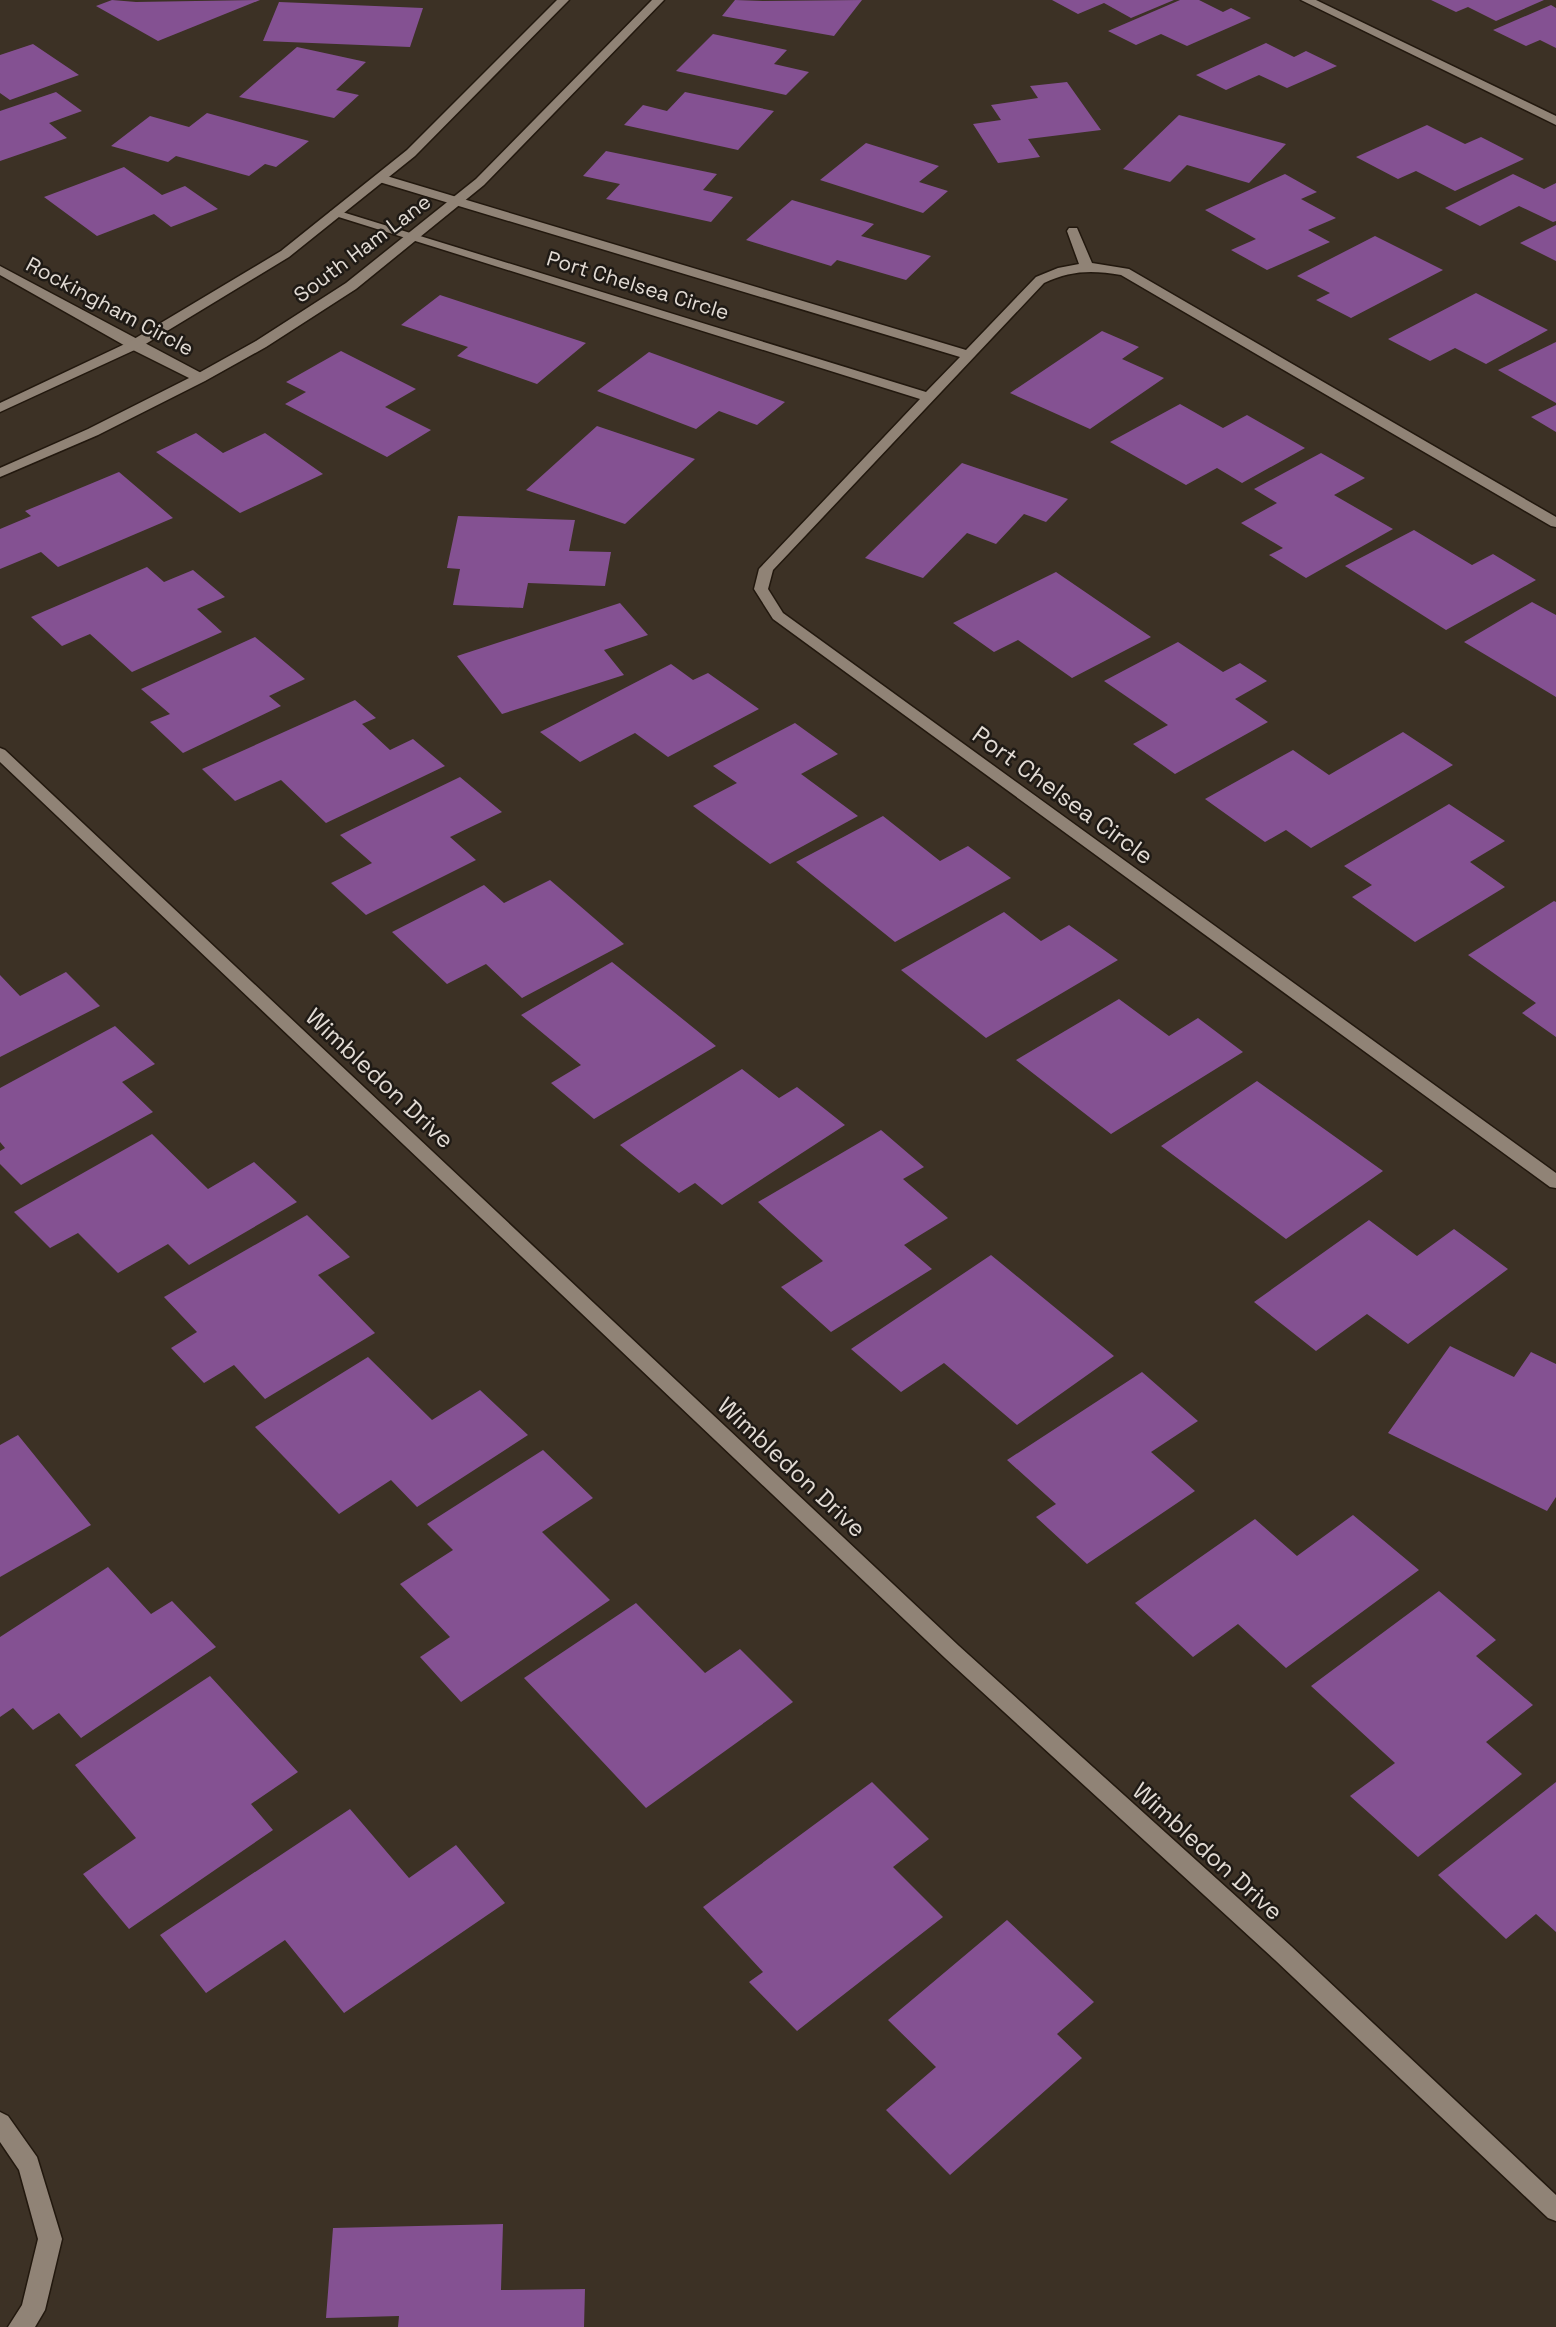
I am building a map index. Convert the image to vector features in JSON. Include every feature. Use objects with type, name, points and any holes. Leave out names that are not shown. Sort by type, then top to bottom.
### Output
[{"type":"street","name":"South Ham Lane","points":[[0,408],[134,345],[285,254],[411,153],[563,0]]},
{"type":"street","name":"South Ham Lane","points":[[0,473],[93,432],[200,378],[261,344],[351,286],[480,181],[658,0]]},
{"type":"street","points":[[1307,0],[1556,121]]},
{"type":"street","name":"Port Chelsea Circle","points":[[380,178],[969,355]]},
{"type":"street","name":"Port Chelsea Circle","points":[[335,214],[929,397]]},
{"type":"street","points":[[1073,231],[1086,265]]},
{"type":"street","name":"Port Chelsea Circle","points":[[1556,523],[1125,272],[1086,265],[1040,280],[766,569],[761,589],[778,617],[1556,1182]]},
{"type":"street","name":"Rockingham Circle","points":[[0,270],[134,345],[200,378]]},
{"type":"street","name":"Wimbledon Drive","points":[[0,753],[952,1652],[1283,1953],[1556,2210]]},
{"type":"street","points":[[0,2123],[29,2165],[50,2239],[33,2310],[20,2327]]},
{"type":"building","points":[[112,0],[260,0],[158,41],[96,6]]},
{"type":"building","points":[[735,0],[862,0],[834,36],[722,16]]},
{"type":"building","points":[[1052,0],[1174,0],[1131,18],[1104,3],[1078,14]]},
{"type":"building","points":[[1180,0],[1199,0],[1223,12],[1231,8],[1251,18],[1187,46],[1161,34],[1136,45],[1108,31]]},
{"type":"building","points":[[1431,0],[1544,0],[1496,21],[1468,7],[1456,12]]},
{"type":"building","points":[[279,2],[423,8],[410,47],[263,41]]},
{"type":"building","points":[[1551,5],[1556,8],[1556,48],[1540,40],[1526,46],[1493,30]]},
{"type":"building","points":[[713,34],[787,50],[774,64],[809,72],[786,95],[676,71]]},
{"type":"building","points":[[1266,43],[1294,57],[1306,51],[1337,66],[1287,88],[1259,75],[1226,90],[1196,75]]},
{"type":"building","points":[[33,44],[79,75],[10,100],[0,93],[0,55]]},
{"type":"building","points":[[297,47],[366,62],[336,90],[359,95],[334,118],[239,97]]},
{"type":"building","points":[[1067,82],[1101,130],[1028,139],[1040,157],[998,163],[973,124],[1001,120],[991,105],[1038,98],[1030,86]]},
{"type":"building","points":[[56,92],[82,111],[49,123],[67,138],[0,161],[0,111]]},
{"type":"building","points":[[685,92],[774,111],[738,150],[624,125],[643,105],[667,111]]},
{"type":"building","points":[[207,113],[309,141],[276,167],[265,164],[249,176],[176,156],[168,162],[111,146],[150,116],[189,127]]},
{"type":"building","points":[[1179,115],[1286,144],[1249,183],[1187,165],[1170,182],[1123,169]]},
{"type":"building","points":[[1427,125],[1465,144],[1481,137],[1524,159],[1455,191],[1416,171],[1398,179],[1356,157]]},
{"type":"building","points":[[866,143],[939,166],[919,182],[948,191],[923,213],[820,180]]},
{"type":"building","points":[[606,151],[717,174],[703,190],[733,197],[711,222],[606,199],[620,184],[583,176]]},
{"type":"building","points":[[124,167],[162,195],[185,186],[218,209],[171,227],[154,214],[97,236],[44,197]]},
{"type":"building","points":[[1285,174],[1317,192],[1301,199],[1336,218],[1308,230],[1330,242],[1267,270],[1231,250],[1256,239],[1205,210]]},
{"type":"building","points":[[1513,174],[1544,189],[1556,183],[1556,221],[1519,206],[1480,226],[1445,208]]},
{"type":"building","points":[[792,200],[874,224],[861,236],[931,256],[906,280],[837,260],[831,266],[746,240]]},
{"type":"building","points":[[1556,225],[1556,261],[1520,243]]},
{"type":"building","points":[[1375,236],[1443,270],[1351,318],[1316,300],[1330,293],[1297,276]]},
{"type":"building","points":[[1476,293],[1548,330],[1486,364],[1455,348],[1430,361],[1388,339]]},
{"type":"building","points":[[440,295],[586,343],[537,384],[457,356],[468,347],[401,325]]},
{"type":"building","points":[[1102,331],[1139,347],[1122,359],[1164,378],[1090,429],[1010,393]]},
{"type":"building","points":[[1556,342],[1556,403],[1498,370]]},
{"type":"building","points":[[341,351],[416,389],[385,407],[431,430],[387,457],[285,404],[306,392],[286,382]]},
{"type":"building","points":[[649,352],[785,402],[757,425],[719,411],[696,429],[597,391]]},
{"type":"building","points":[[1180,404],[1223,428],[1247,415],[1305,448],[1242,483],[1217,468],[1186,485],[1110,442]]},
{"type":"building","points":[[1556,405],[1556,432],[1531,417]]},
{"type":"building","points":[[597,426],[695,459],[625,524],[526,490]]},
{"type":"building","points":[[196,433],[223,453],[265,433],[323,474],[240,513],[156,452]]},
{"type":"building","points":[[1321,453],[1365,478],[1334,495],[1393,529],[1306,578],[1269,555],[1283,548],[1241,523],[1277,503],[1254,489]]},
{"type":"building","points":[[962,463],[1068,499],[1046,522],[1024,514],[996,544],[967,533],[923,578],[865,558]]},
{"type":"building","points":[[119,472],[173,518],[58,567],[41,552],[0,569],[0,529],[31,516],[25,511]]},
{"type":"building","points":[[458,516],[575,520],[569,551],[611,552],[605,586],[528,583],[523,608],[453,605],[460,569],[447,568]]},
{"type":"building","points":[[1414,530],[1472,565],[1493,554],[1536,580],[1446,630],[1345,566]]},
{"type":"building","points":[[147,567],[164,582],[193,570],[225,597],[197,609],[222,632],[132,672],[90,634],[62,646],[31,617]]},
{"type":"building","points":[[1056,572],[1151,637],[1072,678],[1018,640],[994,652],[953,623]]},
{"type":"building","points":[[1532,602],[1556,615],[1556,697],[1464,642]]},
{"type":"building","points":[[620,603],[648,635],[604,650],[624,675],[502,714],[457,656]]},
{"type":"building","points":[[255,637],[305,679],[269,696],[281,706],[183,753],[150,722],[170,714],[141,689]]},
{"type":"building","points":[[1178,642],[1223,672],[1240,663],[1267,681],[1235,699],[1268,722],[1175,774],[1133,744],[1168,725],[1104,681]]},
{"type":"building","points":[[671,664],[693,680],[708,673],[759,709],[668,757],[635,733],[580,762],[540,732]]},
{"type":"building","points":[[355,700],[376,718],[362,724],[390,750],[413,739],[445,766],[326,823],[281,780],[235,801],[202,769]]},
{"type":"building","points":[[795,723],[838,754],[801,774],[858,816],[770,864],[693,806],[737,783],[713,766]]},
{"type":"building","points":[[1403,732],[1453,765],[1311,848],[1286,830],[1265,842],[1205,799],[1293,750],[1329,775]]},
{"type":"building","points":[[460,777],[502,812],[450,837],[476,860],[366,915],[331,883],[372,863],[340,835]]},
{"type":"building","points":[[1449,804],[1505,841],[1470,862],[1505,887],[1415,942],[1352,897],[1372,885],[1344,866]]},
{"type":"building","points":[[883,816],[940,861],[968,846],[1011,878],[895,942],[796,862]]},
{"type":"building","points":[[550,880],[624,944],[522,998],[486,964],[447,984],[392,932],[484,885],[504,903]]},
{"type":"building","points":[[1554,901],[1556,1037],[1522,1013],[1536,1003],[1468,955]]},
{"type":"building","points":[[1004,912],[1041,941],[1069,925],[1118,960],[986,1038],[901,970]]},
{"type":"building","points":[[612,962],[716,1046],[594,1119],[551,1083],[581,1065],[521,1015]]},
{"type":"building","points":[[66,972],[100,1006],[0,1057],[0,975],[20,996]]},
{"type":"building","points":[[1119,999],[1169,1036],[1198,1018],[1243,1052],[1111,1134],[1016,1060]]},
{"type":"building","points":[[115,1026],[155,1064],[122,1082],[153,1112],[21,1185],[0,1164],[0,1151],[5,1148],[0,1142],[0,1088]]},
{"type":"building","points":[[742,1069],[779,1098],[797,1087],[845,1125],[722,1205],[695,1183],[679,1193],[620,1145]]},
{"type":"building","points":[[1257,1081],[1383,1171],[1286,1239],[1161,1146]]},
{"type":"building","points":[[881,1130],[924,1167],[903,1179],[948,1218],[904,1245],[932,1269],[831,1332],[781,1287],[823,1261],[758,1202]]},
{"type":"building","points":[[152,1134],[208,1189],[254,1162],[297,1202],[189,1265],[168,1244],[118,1273],[78,1233],[50,1248],[14,1212]]},
{"type":"building","points":[[307,1215],[350,1257],[318,1275],[375,1333],[265,1399],[234,1365],[204,1383],[171,1348],[197,1332],[164,1297]]},
{"type":"building","points":[[1369,1220],[1417,1256],[1454,1229],[1508,1269],[1408,1344],[1367,1314],[1316,1351],[1254,1302]]},
{"type":"building","points":[[991,1255],[1114,1356],[1017,1425],[944,1363],[901,1392],[851,1349]]},
{"type":"building","points":[[1450,1346],[1514,1377],[1531,1352],[1556,1364],[1556,1497],[1547,1511],[1388,1433]]},
{"type":"building","points":[[368,1357],[432,1420],[480,1390],[528,1435],[417,1507],[391,1480],[339,1514],[255,1427]]},
{"type":"building","points":[[1142,1372],[1198,1421],[1151,1452],[1195,1491],[1087,1564],[1036,1517],[1056,1504],[1007,1460]]},
{"type":"building","points":[[18,1435],[91,1525],[0,1577],[0,1445]]},
{"type":"building","points":[[543,1450],[593,1498],[542,1532],[610,1600],[461,1702],[420,1657],[450,1637],[400,1584],[453,1550],[427,1524]]},
{"type":"building","points":[[1353,1515],[1419,1570],[1286,1668],[1238,1624],[1193,1657],[1135,1603],[1255,1519],[1297,1556]]},
{"type":"building","points":[[108,1567],[151,1614],[172,1601],[216,1647],[81,1738],[59,1713],[33,1730],[13,1708],[0,1717],[0,1637]]},
{"type":"building","points":[[1439,1591],[1496,1640],[1476,1656],[1533,1705],[1486,1742],[1522,1774],[1418,1857],[1350,1796],[1395,1763],[1311,1686]]},
{"type":"building","points":[[636,1603],[705,1673],[740,1649],[793,1702],[646,1808],[524,1678]]},
{"type":"building","points":[[210,1676],[298,1772],[251,1804],[273,1830],[129,1929],[83,1874],[136,1838],[75,1765]]},
{"type":"building","points":[[872,1782],[929,1839],[893,1867],[943,1917],[797,2031],[749,1982],[763,1972],[703,1907]]},
{"type":"building","points":[[1556,1782],[1556,1932],[1536,1914],[1506,1939],[1438,1875]]},
{"type":"building","points":[[350,1809],[409,1878],[456,1845],[505,1903],[344,2013],[285,1940],[206,1993],[160,1935]]},
{"type":"building","points":[[1007,1920],[1094,2002],[1057,2034],[1082,2058],[950,2175],[886,2110],[936,2067],[888,2020]]},
{"type":"building","points":[[503,2224],[501,2290],[585,2289],[584,2327],[398,2327],[399,2316],[326,2318],[333,2228]]}]
